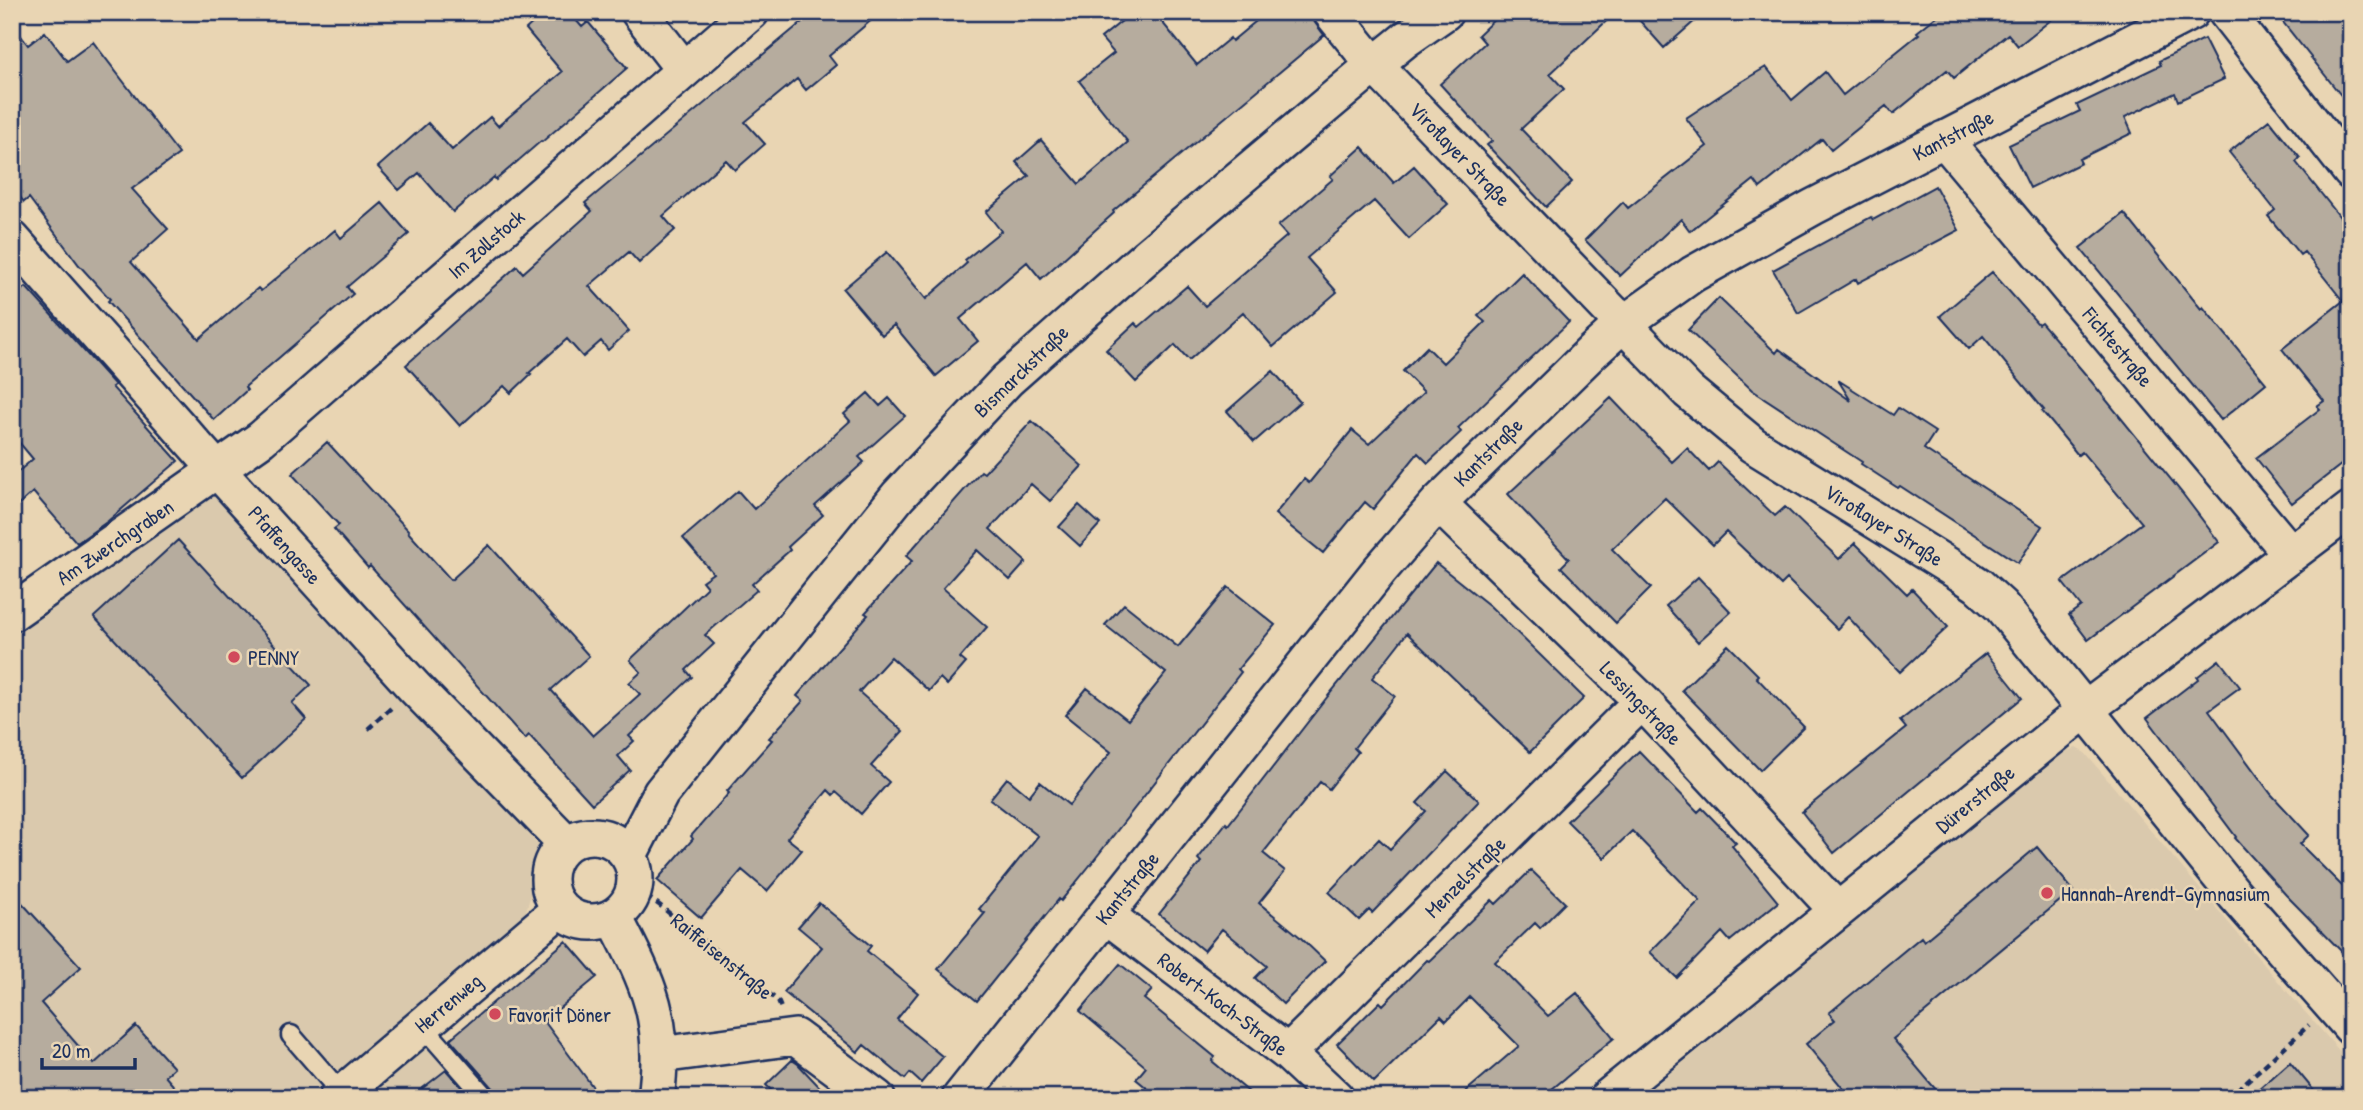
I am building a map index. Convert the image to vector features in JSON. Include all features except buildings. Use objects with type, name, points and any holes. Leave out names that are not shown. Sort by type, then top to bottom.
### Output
[{"type":"street","points":[[639,12],[684,70]]},
{"type":"street","name":"Im Zollstock","points":[[218,471],[301,406],[751,12]]},
{"type":"street","name":"Viroflayer Straße","points":[[1331,12],[1374,65],[1688,391],[1753,445],[1978,585],[2001,606],[2235,895],[2340,1016]]},
{"type":"street","name":"Bismarckstraße","points":[[617,846],[898,496],[1007,380],[1147,256],[1374,65],[1445,12]]},
{"type":"street","name":"Kantstraße","points":[[960,1098],[1379,571],[1438,503],[1522,418],[1623,324],[1693,274],[1813,207],[2191,12]]},
{"type":"street","points":[[2226,12],[2351,172]]},
{"type":"street","name":"Fichtestraße","points":[[1944,139],[2291,554]]},
{"type":"street","name":"Pfaffengasse","points":[[12,239],[414,687],[566,844]]},
{"type":"street","name":"Am Zwerchgraben","points":[[12,613],[218,471]]},
{"type":"street","name":"Lessingstraße","points":[[1438,503],[1642,701],[1837,910]]},
{"type":"street","name":"Dürerstraße","points":[[1607,1098],[2085,710],[2350,512]]},
{"type":"street","name":"Menzelstraße","points":[[1288,1053],[1642,701]]},
{"type":"street","points":[[625,903],[600,922],[586,923],[572,918],[560,909],[552,897],[548,882],[556,854],[566,844],[584,836],[617,846],[634,866],[625,903],[636,957],[653,1002],[660,1055],[656,1098]]},
{"type":"street","name":"Herrenweg","points":[[340,1096],[560,909]]},
{"type":"street","name":"Robert-Koch-Straße","points":[[1106,915],[1288,1053],[1336,1098]]},
{"type":"street","points":[[660,1055],[795,1037],[877,1098]]},
{"type":"lane","points":[[422,1025],[486,1098]]},
{"type":"lane","points":[[291,1035],[340,1096]]},
{"type":"path","name":"Raiffeisenstraße","points":[[625,903],[658,904],[778,1001],[795,1037]]},
{"type":"path","points":[[2228,1098],[2340,1016]]},
{"type":"shaded area","points":[[222,486],[544,852],[524,917],[414,1025],[476,1098],[12,1098],[12,637]]},
{"type":"shaded area","name":"Hannah-Arendt-Gymnasium","points":[[2076,748],[2085,753],[2351,1064],[2351,1098],[1640,1098],[2066,751]]},
{"type":"place","name":"PENNY","points":[[234,657]]},
{"type":"place","name":"Hannah-Arendt-Gymnasium","points":[[2047,893]]},
{"type":"place","name":"Favorit Döner","points":[[495,1014]]}]
